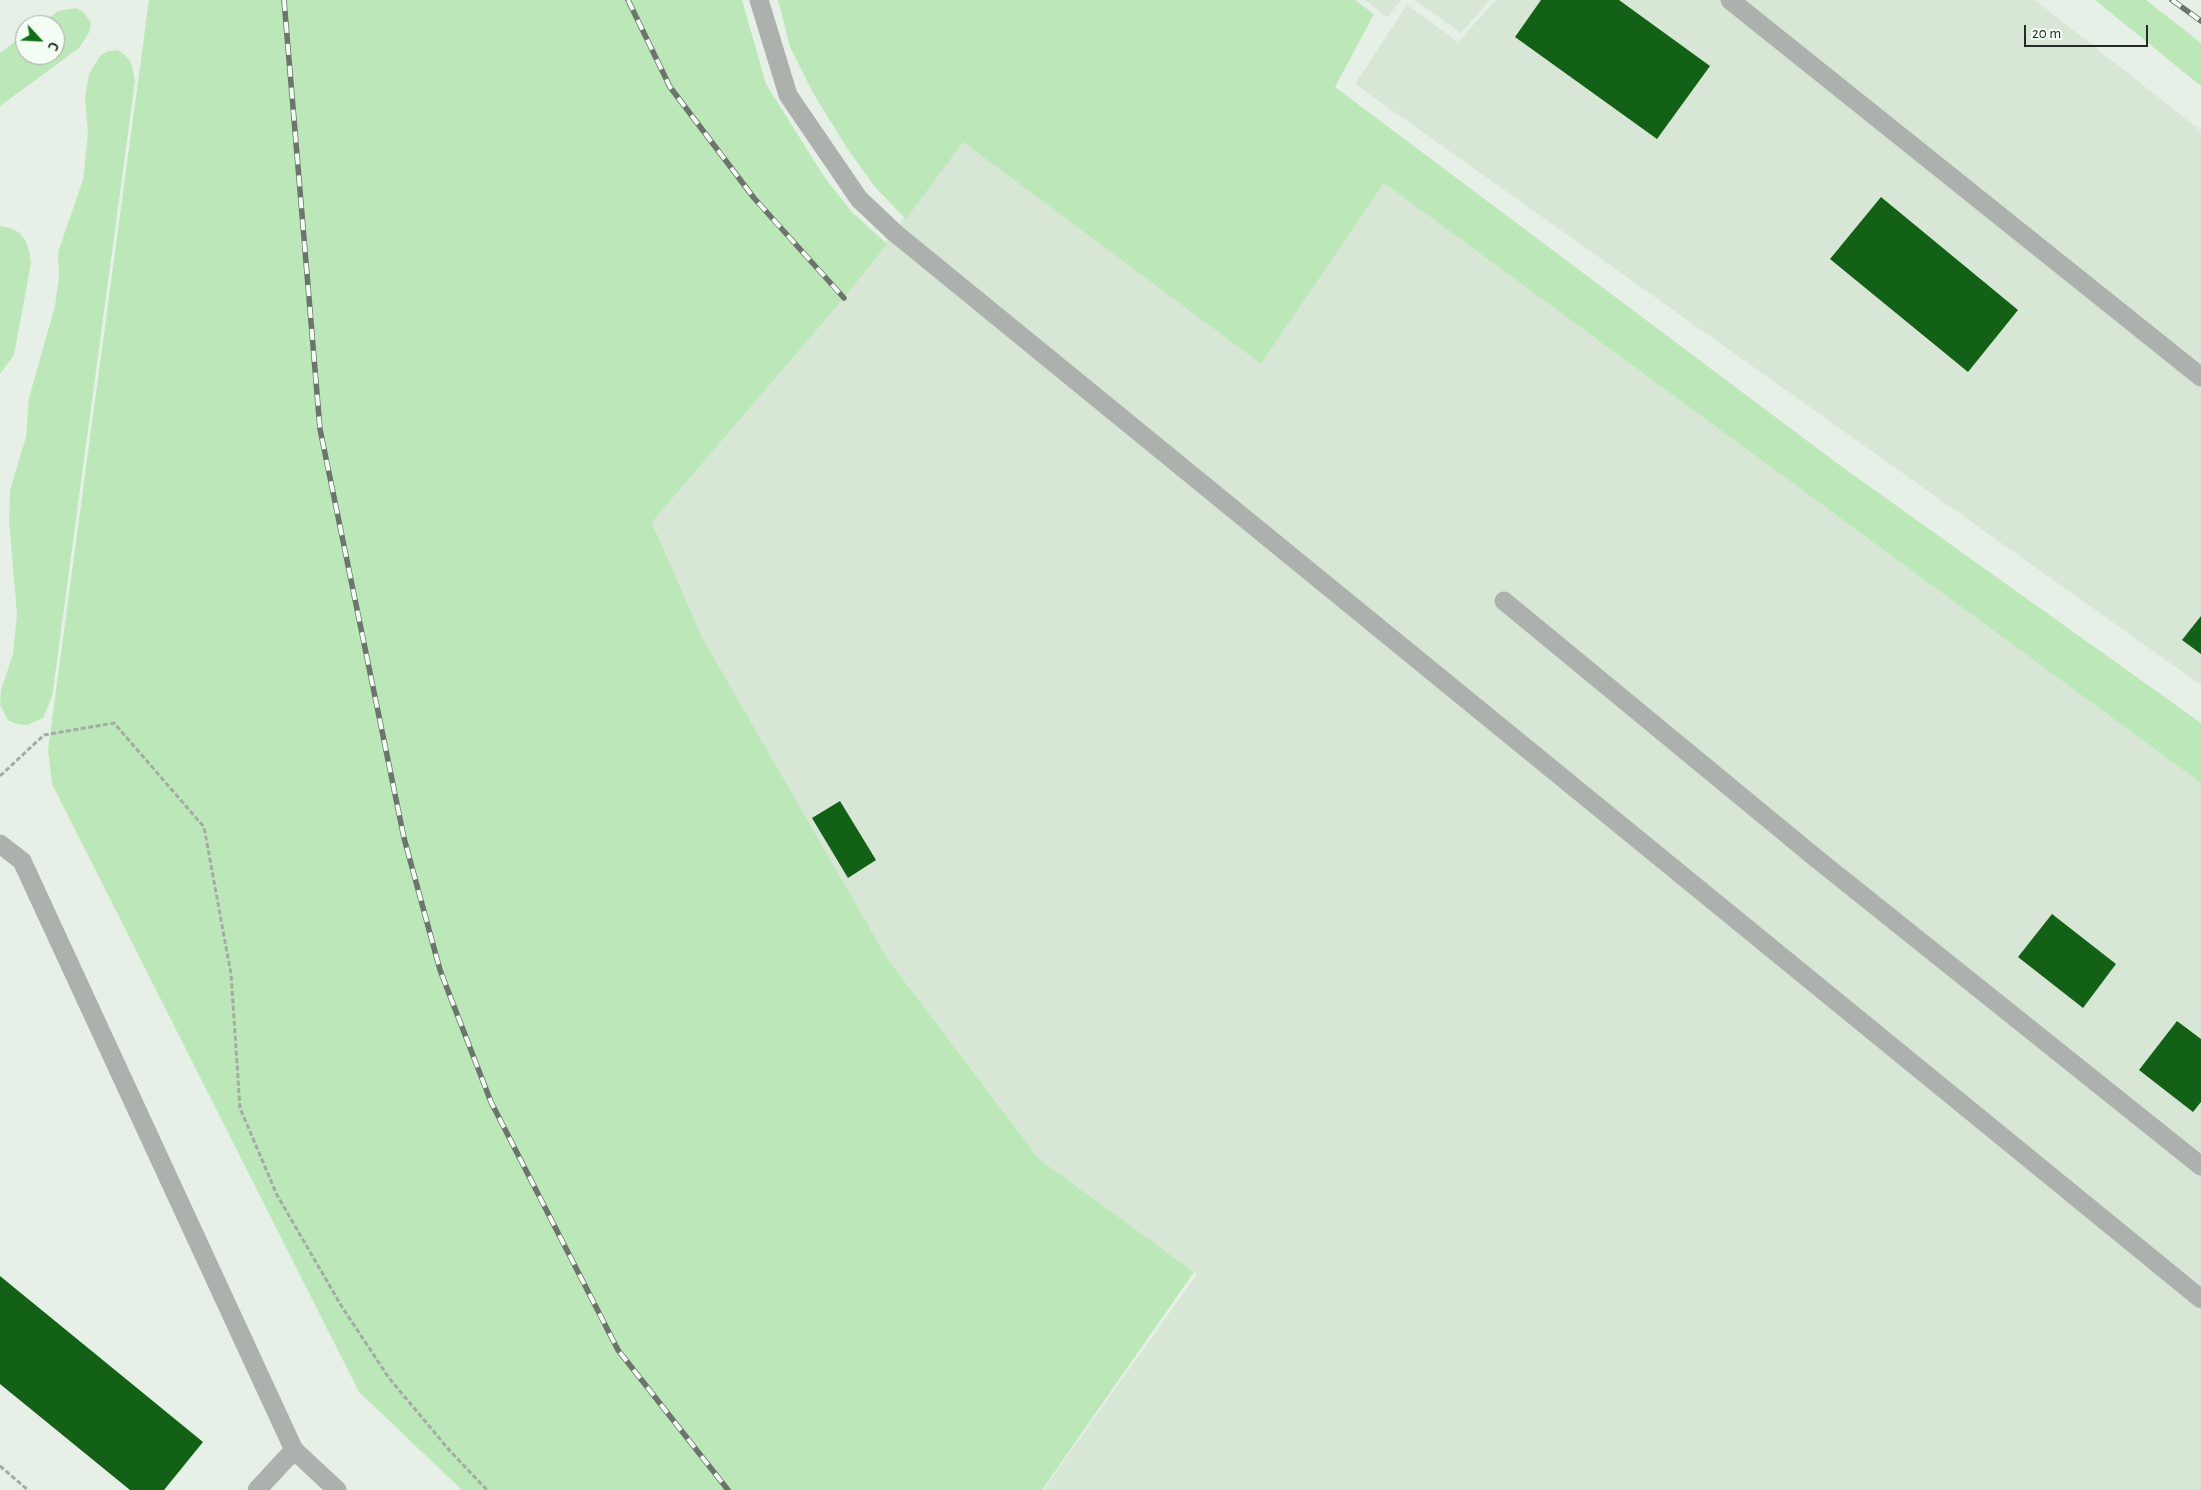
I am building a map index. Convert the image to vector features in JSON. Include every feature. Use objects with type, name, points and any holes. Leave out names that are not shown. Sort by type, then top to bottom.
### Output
[{"type":"lane","points":[[759,0],[788,95],[859,198],[895,233],[2201,1299]]},
{"type":"lane","points":[[1730,0],[2201,377]]},
{"type":"lane","points":[[1504,601],[1817,859],[2201,1166]]},
{"type":"lane","points":[[0,844],[22,861],[294,1450],[337,1490]]},
{"type":"lane","points":[[257,1490],[294,1450]]},
{"type":"path","points":[[0,776],[44,735],[114,723],[204,826],[231,974],[240,1108],[277,1195],[342,1307],[389,1378],[450,1451],[487,1490]]},
{"type":"path","points":[[0,1466],[28,1490]]},
{"type":"shaded area","points":[[1365,0],[1401,0],[1387,17]]},
{"type":"shaded area","points":[[1415,0],[1490,0],[1461,33]]},
{"type":"shaded area","points":[[1496,0],[2035,0],[2201,131],[2201,685],[1355,84],[1407,5],[1458,42]]},
{"type":"shaded area","points":[[962,141],[1261,364],[1384,183],[2201,783],[2201,1490],[1043,1490],[1197,1274],[1039,1159],[885,955],[702,637],[652,521],[844,298]]},
{"type":"green space","points":[[149,0],[742,0],[766,84],[825,178],[851,211],[887,244],[844,298],[652,522],[702,637],[887,958],[1039,1159],[1194,1272],[1042,1490],[462,1490],[359,1392],[52,784],[48,750]]},
{"type":"green space","points":[[778,0],[1355,0],[1374,14],[1335,87],[1838,464],[2201,723],[2201,783],[1384,183],[1261,364],[963,142],[906,219],[874,186],[847,148],[813,93],[790,47]]},
{"type":"green space","points":[[2095,0],[2146,0],[2201,43],[2201,86]]},
{"type":"green space","points":[[76,8],[83,11],[91,23],[90,31],[79,48],[65,58],[65,15],[53,15],[59,11]]},
{"type":"green space","points":[[15,42],[15,65],[56,65],[0,106],[0,53]]},
{"type":"green space","points":[[117,50],[130,62],[135,81],[52,697],[43,718],[27,725],[17,724],[8,720],[0,705],[1,690],[13,654],[17,614],[9,521],[10,490],[26,437],[29,398],[55,306],[59,276],[58,252],[83,180],[88,134],[85,98],[89,74],[100,56],[108,51]]},
{"type":"green space","points":[[0,226],[20,233],[26,242],[31,263],[14,355],[0,374]]},
{"type":"building","points":[[1541,0],[1619,0],[1710,66],[1657,139],[1515,37]]},
{"type":"building","points":[[1881,197],[2018,310],[1968,372],[1830,259]]},
{"type":"building","points":[[2201,616],[2201,654],[2182,640]]},
{"type":"building","points":[[840,801],[876,860],[848,878],[812,818]]},
{"type":"building","points":[[2052,914],[2116,964],[2083,1008],[2018,957]]},
{"type":"building","points":[[2177,1021],[2201,1039],[2201,1102],[2193,1112],[2139,1070]]},
{"type":"building","points":[[0,1276],[203,1442],[164,1490],[130,1490],[0,1384]]},
{"type":"railway","points":[[284,0],[320,429],[404,838],[440,970],[491,1102],[618,1350],[728,1490]]},
{"type":"railway","points":[[628,0],[670,87],[754,198],[844,298]]},
{"type":"railway","points":[[2172,0],[2201,21]]}]
